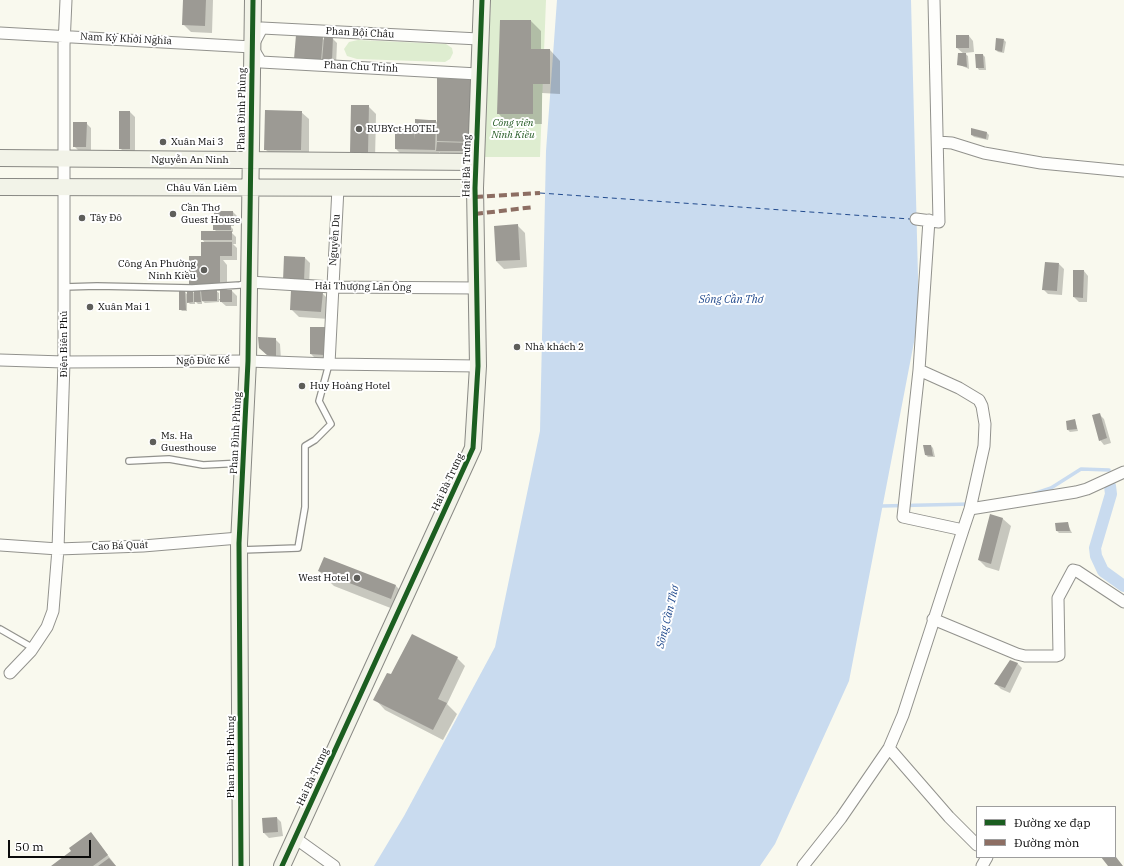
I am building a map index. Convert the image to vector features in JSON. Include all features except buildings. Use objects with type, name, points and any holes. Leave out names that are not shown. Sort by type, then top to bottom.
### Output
[{"type":"street","name":"Điện Biên Phủ","points":[[10,673],[33,648],[47,627],[53,611],[58,549],[64,362],[64,35],[66,0]]},
{"type":"street","name":"Phan Đình Phùng","points":[[241,866],[239,544],[248,361],[253,0]]},
{"type":"street","name":"Hai Bà Trưng","points":[[282,866],[473,448],[478,366],[478,288],[475,188],[479,39],[482,0]]},
{"type":"street","points":[[916,219],[939,222],[934,0]]},
{"type":"street","name":"Phan Bội Châu","points":[[252,47],[262,28],[479,39]]},
{"type":"street","name":"Nam Kỳ Khởi Nghĩa","points":[[0,33],[64,35],[252,47]]},
{"type":"street","name":"Phan Chu Trinh","points":[[252,47],[261,62],[478,74]]},
{"type":"street","points":[[938,142],[952,143],[984,153],[1048,164],[1124,171]]},
{"type":"street","name":"Nguyễn An Ninh","points":[[0,158],[476,162]]},
{"type":"street","name":"Châu Văn Liêm","points":[[0,187],[475,188]]},
{"type":"street","name":"Nguyễn Du","points":[[329,364],[338,188]]},
{"type":"street","points":[[929,220],[919,370],[903,517],[963,530]]},
{"type":"street","name":"Hải Thượng Lãn Ông","points":[[249,282],[332,287],[478,288]]},
{"type":"street","name":"Ngô Đức Kế","points":[[0,360],[64,362],[248,361],[329,364],[478,366]]},
{"type":"street","points":[[803,866],[841,818],[889,748],[903,716],[971,505],[984,446],[985,424],[982,406],[979,400],[959,388],[919,370]]},
{"type":"street","points":[[971,505],[1076,492],[1087,489],[1124,472]]},
{"type":"street","name":"Cao Bá Quát","points":[[0,545],[58,549],[239,544]]},
{"type":"street","points":[[933,619],[1018,654],[1025,656],[1057,656],[1060,653],[1058,598],[1073,570],[1077,571],[1124,602]]},
{"type":"street","points":[[889,748],[949,817],[976,844]]},
{"type":"street","points":[[295,838],[334,866]]},
{"type":"lane","points":[[64,287],[97,286],[192,288],[240,285],[249,282]]},
{"type":"lane","points":[[239,544],[298,548],[305,507],[305,446],[315,440],[331,424],[319,401],[329,364]]},
{"type":"lane","points":[[130,461],[169,459],[203,465],[243,463]]},
{"type":"lane","points":[[0,629],[33,648]]},
{"type":"green space","name":"Công viên Ninh Kiều","points":[[491,0],[546,0],[540,157],[483,157]]},
{"type":"green space","points":[[358,40],[446,44],[452,48],[453,53],[450,59],[445,62],[357,59],[347,56],[344,49],[349,42]]},
{"type":"water","name":"Sông Cần Thơ","points":[[557,0],[911,0],[919,316],[849,681],[775,844],[760,866],[374,866],[404,816],[495,647],[540,431],[546,151]]},
{"type":"waterway","points":[[1033,494],[1051,488],[1081,469],[1109,470]]},
{"type":"waterway","points":[[1110,486],[1111,494],[1095,548],[1096,556],[1103,571],[1124,586]]},
{"type":"waterway","points":[[882,506],[970,504]]},
{"type":"ferry route","points":[[540,193],[910,219]]},
{"type":"marked path","points":[[475,197],[540,193]]},
{"type":"marked path","points":[[475,214],[534,207]]},
{"type":"cycle path","points":[[241,866],[239,543],[248,361],[253,0]]},
{"type":"cycle path","points":[[282,866],[473,448],[478,366],[475,188],[482,0]]},
{"type":"place","name":"RUBYct HOTEL","points":[[359,129]]},
{"type":"place","name":"Xuân Mai 3","points":[[163,142]]},
{"type":"place","name":"Cần Thơ Guest House","points":[[173,214]]},
{"type":"place","name":"Tây Đô","points":[[82,218]]},
{"type":"place","name":"Công An Phường Ninh Kiều","points":[[204,270]]},
{"type":"place","name":"Xuân Mai 1","points":[[90,307]]},
{"type":"place","name":"Nhà khách 2","points":[[517,347]]},
{"type":"place","name":"Huy Hoàng Hotel","points":[[302,386]]},
{"type":"place","name":"Ms. Ha Guesthouse","points":[[153,442]]},
{"type":"place","name":"West Hotel","points":[[357,578]]}]
